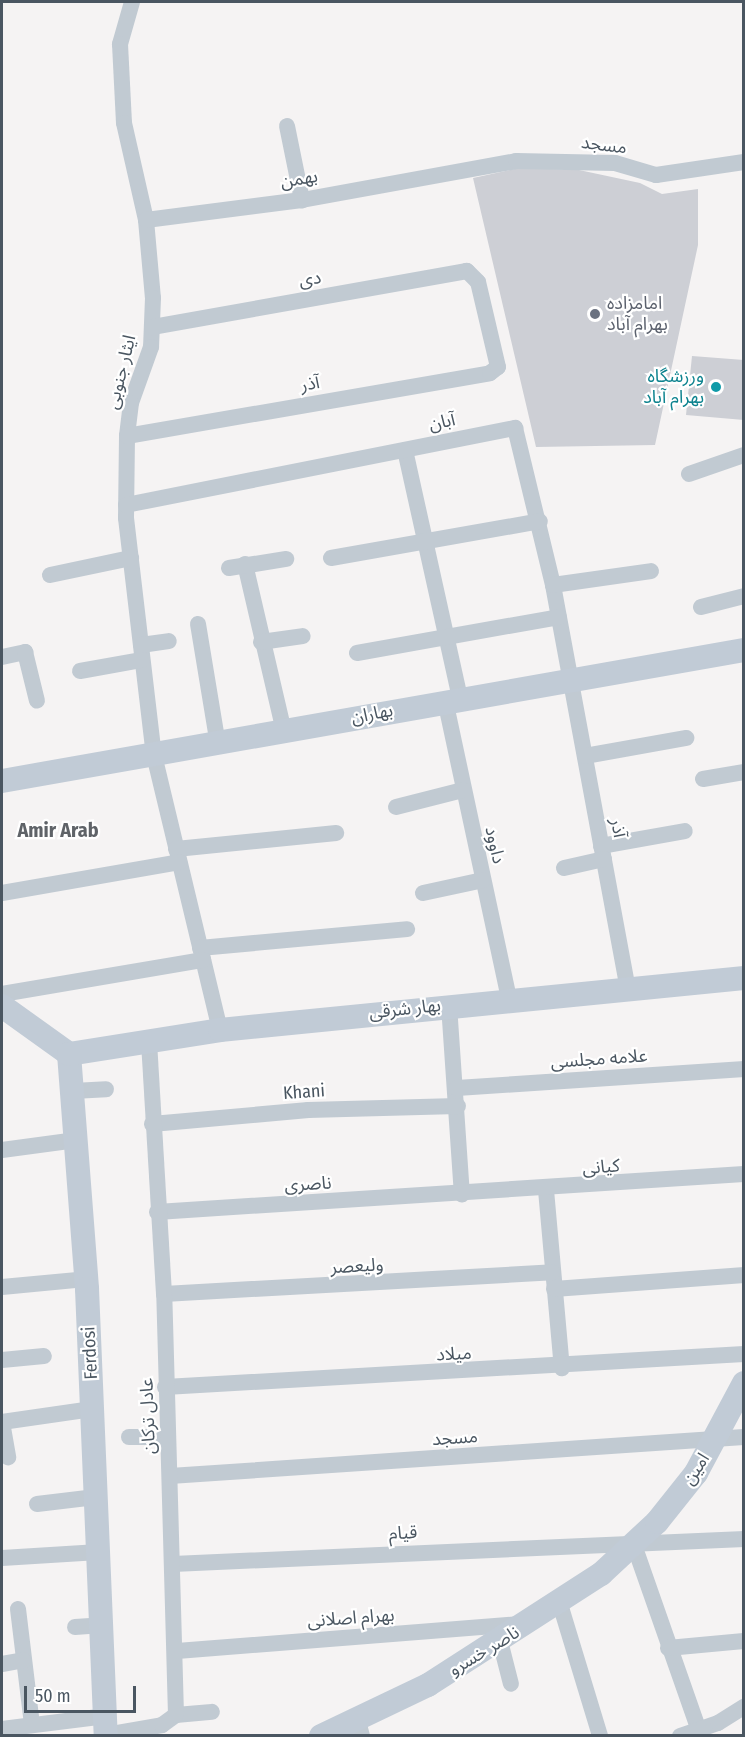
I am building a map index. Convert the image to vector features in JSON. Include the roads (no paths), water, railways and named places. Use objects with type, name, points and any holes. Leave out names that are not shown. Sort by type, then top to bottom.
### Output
[{"type":"street","name":"ایثار جنوبی","points":[[132,2],[120,44],[124,123],[146,220],[152,327],[127,436],[126,505],[130,558],[154,755],[220,1030]]},
{"type":"street","points":[[287,126],[302,200]]},
{"type":"street","name":"مسجد","points":[[458,168],[566,160],[615,163],[656,175],[744,162]]},
{"type":"street","name":"بهمن","points":[[146,220],[302,200],[458,168]]},
{"type":"street","name":"دی","points":[[152,327],[474,274],[498,367]]},
{"type":"street","name":"آذر","points":[[127,436],[490,373],[498,367]]},
{"type":"street","name":"آبان","points":[[126,505],[515,428],[540,521],[570,678]]},
{"type":"street","name":"داوود","points":[[405,450],[424,543],[448,637],[463,790],[509,998]]},
{"type":"street","points":[[689,474],[744,455]]},
{"type":"street","points":[[331,558],[540,521]]},
{"type":"street","points":[[50,575],[130,558]]},
{"type":"street","points":[[284,731],[261,642],[237,566],[286,559]]},
{"type":"street","points":[[553,585],[651,571]]},
{"type":"street","points":[[701,607],[744,596]]},
{"type":"street","points":[[357,653],[559,617]]},
{"type":"street","points":[[198,624],[218,745]]},
{"type":"street","points":[[261,642],[303,636]]},
{"type":"street","points":[[80,671],[141,653],[169,641]]},
{"type":"street","name":"بهاران","points":[[2,781],[218,745],[570,678],[744,650]]},
{"type":"street","points":[[2,657],[25,652],[37,701]]},
{"type":"street","name":"آذر","points":[[570,678],[627,986]]},
{"type":"street","points":[[585,756],[686,738]]},
{"type":"street","points":[[703,779],[744,772]]},
{"type":"street","points":[[396,807],[463,790]]},
{"type":"street","points":[[564,868],[602,853],[685,831]]},
{"type":"street","points":[[2,893],[177,855],[336,833]]},
{"type":"street","points":[[423,892],[483,880]]},
{"type":"street","points":[[2,994],[202,954],[407,929]]},
{"type":"street","name":"بهار شرقی","points":[[69,1054],[220,1030],[627,986],[744,978]]},
{"type":"street","points":[[449,1005],[457,1088],[462,1195]]},
{"type":"street","points":[[6,1016],[69,1054]]},
{"type":"street","name":"عادل ترکان","points":[[149,1042],[157,1212],[164,1294],[165,1387],[177,1651],[176,1715]]},
{"type":"street","name":"Ferdosi","points":[[69,1054],[86,1279],[106,1729]]},
{"type":"street","name":"علامه مجلسی","points":[[457,1088],[744,1069]]},
{"type":"street","points":[[73,1091],[106,1089]]},
{"type":"street","name":"Khani","points":[[152,1124],[308,1110],[458,1106]]},
{"type":"street","points":[[2,1150],[76,1140]]},
{"type":"street","name":"کیانی","points":[[462,1195],[744,1174]]},
{"type":"street","points":[[546,1190],[562,1368]]},
{"type":"street","name":"ناصری","points":[[157,1212],[462,1195]]},
{"type":"street","name":"ولیعصر","points":[[164,1294],[744,1275]]},
{"type":"street","points":[[2,1287],[86,1279]]},
{"type":"street","name":"میلاد","points":[[165,1387],[562,1368],[744,1354]]},
{"type":"street","points":[[2,1360],[44,1356]]},
{"type":"street","name":"امین","points":[[634,1545],[696,1473],[744,1383]]},
{"type":"street","points":[[8,1457],[2,1422],[92,1409]]},
{"type":"street","points":[[129,1437],[168,1437]]},
{"type":"street","name":"مسجد","points":[[170,1476],[714,1441],[744,1437]]},
{"type":"street","points":[[38,1504],[96,1497]]},
{"type":"street","name":"قیام","points":[[173,1564],[744,1539]]},
{"type":"street","points":[[634,1545],[668,1648],[700,1733]]},
{"type":"street","name":"ناصر خسرو","points":[[321,1736],[360,1728],[560,1604],[634,1545]]},
{"type":"street","points":[[2,1558],[99,1552]]},
{"type":"street","points":[[560,1604],[600,1736]]},
{"type":"street","points":[[18,1609],[32,1724]]},
{"type":"street","name":"بهرام اصلانی","points":[[177,1651],[528,1624]]},
{"type":"street","points":[[75,1627],[102,1625]]},
{"type":"street","points":[[500,1641],[511,1684]]},
{"type":"street","points":[[668,1648],[744,1641]]},
{"type":"street","points":[[2,1664],[24,1660]]},
{"type":"street","points":[[680,1736],[700,1733],[744,1707]]},
{"type":"street","points":[[2,1729],[32,1724],[106,1729],[162,1725],[176,1715],[212,1712]]},
{"type":"place","name":"امامزاده بهرام آباد","points":[[595,314]]},
{"type":"place","name":"ورزشگاه بهرام آباد","points":[[716,387]]},
{"type":"district","name":"Amir Arab","points":[[58,830]]}]
